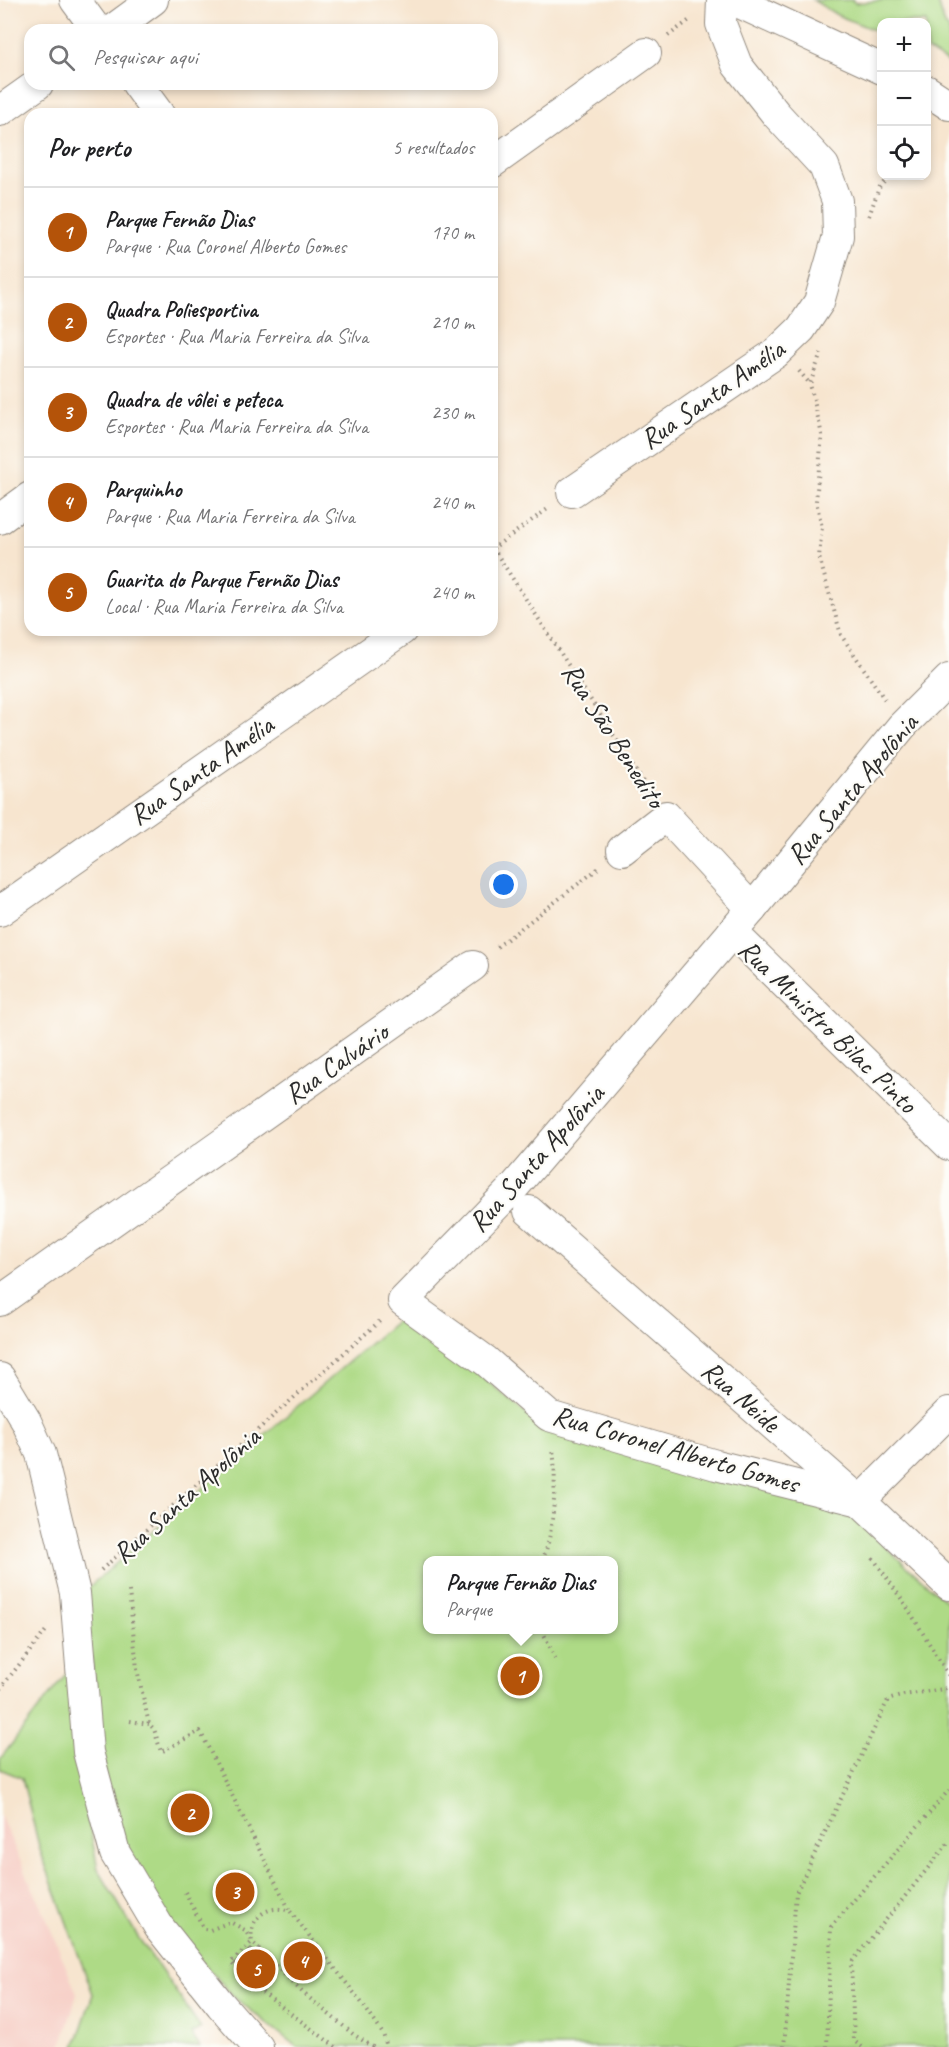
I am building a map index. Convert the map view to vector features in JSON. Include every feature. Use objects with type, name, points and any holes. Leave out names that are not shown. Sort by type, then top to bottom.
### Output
[{"type":"street","points":[[75,0],[93,24]]},
{"type":"street","points":[[120,24],[153,0]]},
{"type":"street","points":[[733,0],[877,67]]},
{"type":"street","name":"Rua Santa Amélia","points":[[572,492],[776,354],[801,329],[819,302],[838,236],[837,201],[824,166],[776,114],[737,65],[721,24],[710,7]]},
{"type":"street","points":[[498,159],[646,53]]},
{"type":"street","points":[[0,111],[30,90]]},
{"type":"street","points":[[141,90],[155,108]]},
{"type":"street","points":[[931,93],[949,105]]},
{"type":"street","points":[[0,519],[24,501]]},
{"type":"street","name":"Rua Santa Amélia","points":[[0,911],[393,636]]},
{"type":"street","name":"Rua Santa Apolônia","points":[[403,1301],[514,1187],[752,909],[902,726],[946,687]]},
{"type":"street","points":[[622,850],[666,816]]},
{"type":"street","name":"Rua São Benedito","points":[[666,816],[752,909]]},
{"type":"street","name":"Rua Ministro Bilac Pinto","points":[[732,932],[949,1145]]},
{"type":"street","name":"Rua Calvário","points":[[0,1301],[473,966]]},
{"type":"street","name":"Rua Neide","points":[[529,1211],[860,1501],[949,1585]]},
{"type":"street","name":"Rua Coronel Alberto Gomes","points":[[403,1301],[486,1361],[549,1416],[716,1465],[860,1501]]},
{"type":"street","points":[[0,1378],[26,1421],[41,1454],[75,1593],[88,1752],[115,1853],[159,1927],[221,2005],[258,2047]]},
{"type":"street","points":[[860,1501],[949,1412]]},
{"type":"path","points":[[646,53],[710,7]]},
{"type":"path","points":[[867,221],[879,188],[886,180]]},
{"type":"path","points":[[822,351],[810,384],[822,435],[816,501],[822,527],[819,557],[841,634],[902,726]]},
{"type":"path","points":[[498,544],[572,492]]},
{"type":"path","name":"Rua São Benedito","points":[[498,556],[666,816]]},
{"type":"path","points":[[473,966],[622,850]]},
{"type":"path","name":"Rua Santa Apolônia","points":[[0,1689],[75,1593],[403,1301]]},
{"type":"path","points":[[544,1556],[547,1551],[555,1465],[549,1416]]},
{"type":"path","points":[[870,1555],[907,1607],[949,1676]]},
{"type":"path","points":[[129,1591],[138,1669],[149,1724],[154,1729],[161,1752],[200,1731],[290,1911],[362,2003],[383,2034],[387,2047]]},
{"type":"path","points":[[544,1634],[555,1660]]},
{"type":"path","points":[[784,2047],[796,1893],[888,1700],[904,1695],[944,1689],[949,1686]]},
{"type":"path","points":[[130,1721],[149,1724]]},
{"type":"path","points":[[827,2047],[831,1927],[949,1790]]},
{"type":"path","points":[[862,2047],[854,2041],[851,1963],[949,1842]]},
{"type":"path","points":[[185,1892],[204,1929],[210,1930],[230,1922],[237,1924],[302,1992],[353,2034],[373,2047]]},
{"type":"path","points":[[290,1911],[282,1908],[276,1909],[266,1911],[257,1917],[252,1925],[252,1942],[231,1962],[244,1979],[336,2047]]},
{"type":"path","points":[[221,2005],[244,1979]]},
{"type":"shaded area","points":[[0,1815],[77,1994],[61,2047],[0,2047]]},
{"type":"green space","points":[[813,0],[852,0],[855,3],[887,0],[937,0],[945,25],[949,29],[949,63],[931,52],[931,18],[877,18],[877,31],[837,15]]},
{"type":"green space","points":[[404,1314],[530,1416],[840,1506],[949,1604],[949,2047],[297,2047],[235,1998],[167,1924],[125,1852],[108,1799],[83,1592]]},
{"type":"green space","points":[[69,1670],[76,1758],[98,1869],[138,1937],[201,2028],[191,2034],[200,2047],[75,2047],[93,1994],[40,1850],[22,1778],[0,1769],[0,1759]]},
{"type":"building","points":[[251,1949],[275,1974],[262,1987],[235,1963]]},
{"type":"place","name":"Parque Fernão Dias","points":[[520,1676]]},
{"type":"place","name":"Quadra Poliesportiva","points":[[190,1813]]},
{"type":"place","name":"Quadra de vôlei e peteca","points":[[235,1892]]},
{"type":"place","name":"Parquinho","points":[[303,1961]]},
{"type":"place","name":"Guarita do Parque Fernão Dias","points":[[256,1969]]}]
